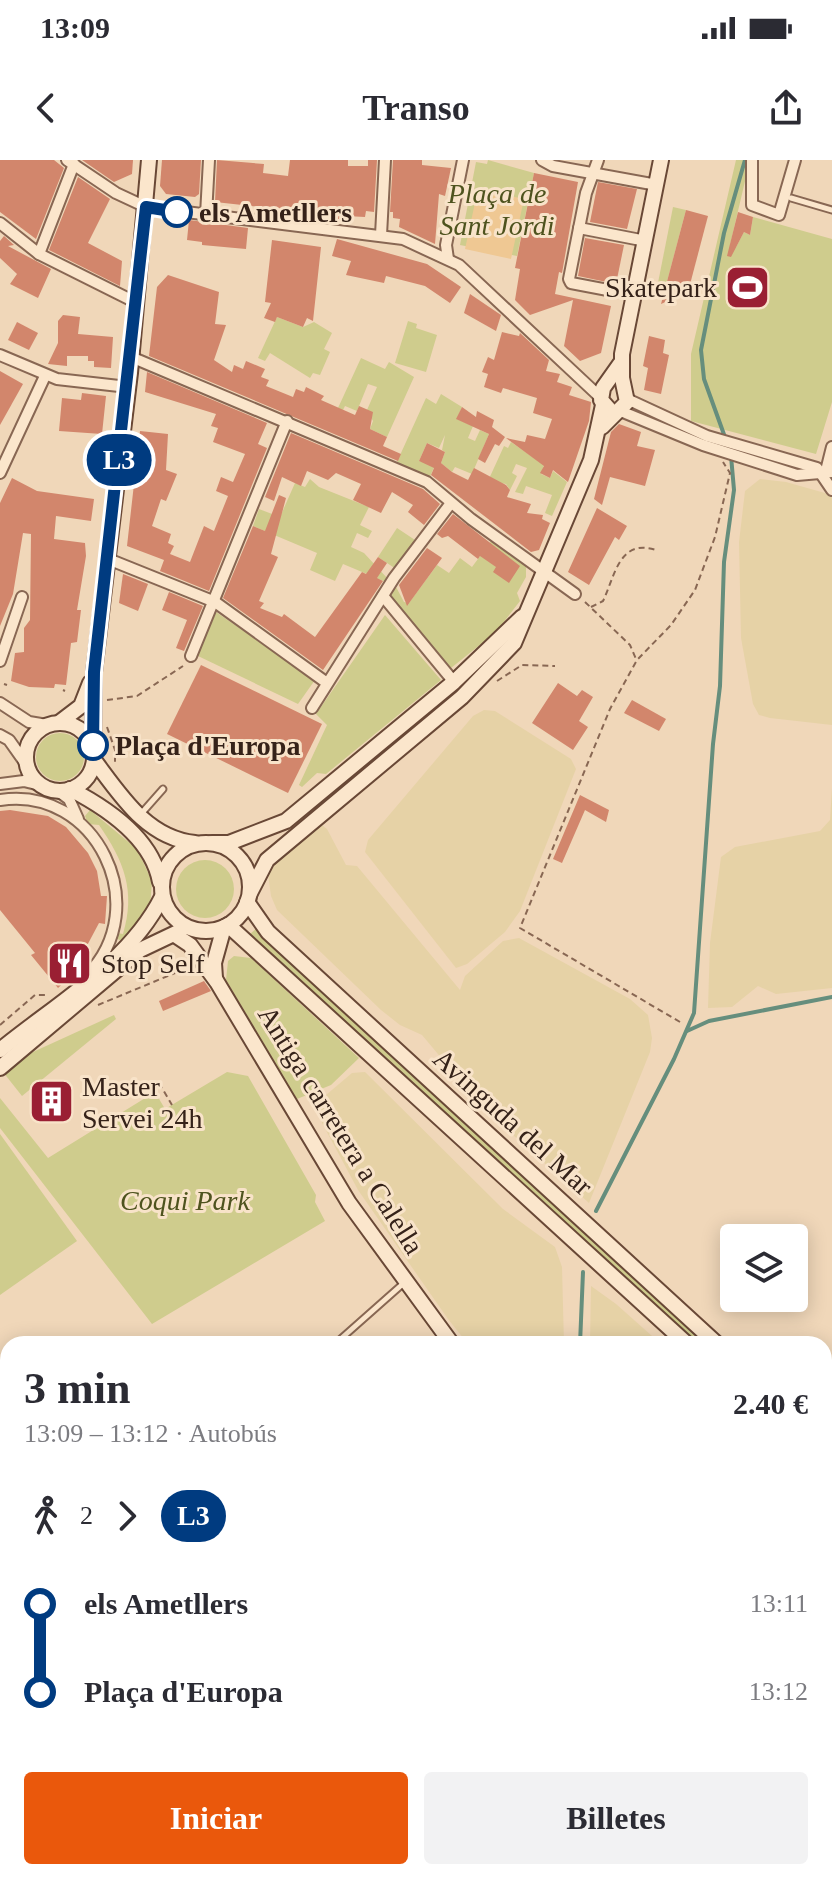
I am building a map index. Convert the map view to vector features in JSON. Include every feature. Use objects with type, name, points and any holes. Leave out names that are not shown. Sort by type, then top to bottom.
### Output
[{"type":"street","points":[[64,790],[89,775],[93,753],[94,672],[128,387],[149,160]]},
{"type":"street","points":[[206,215],[209,160]]},
{"type":"street","points":[[381,235],[385,160]]},
{"type":"street","points":[[448,259],[446,245],[463,160]]},
{"type":"street","points":[[542,160],[553,166],[657,185]]},
{"type":"street","points":[[598,160],[569,276],[571,283],[613,291]]},
{"type":"street","points":[[213,976],[226,926],[249,898],[258,873],[284,844],[502,659],[514,643],[622,378],[622,360],[661,160]]},
{"type":"street","points":[[752,160],[752,205],[779,215],[795,160]]},
{"type":"street","points":[[39,254],[70,162],[116,193],[146,207],[403,239],[448,259],[478,281],[614,399],[716,449],[797,475],[824,471]]},
{"type":"street","points":[[0,223],[39,254],[137,303]]},
{"type":"street","points":[[579,228],[646,241]]},
{"type":"street","points":[[0,355],[45,376],[128,387]]},
{"type":"street","points":[[131,357],[427,482],[575,594]]},
{"type":"street","points":[[0,473],[45,376]]},
{"type":"street","points":[[614,399],[707,436],[824,471]]},
{"type":"street","points":[[191,656],[287,421]]},
{"type":"street","points":[[832,447],[824,471],[832,490]]},
{"type":"street","points":[[312,708],[383,596],[451,503]]},
{"type":"street","points":[[108,559],[215,602],[327,683]]},
{"type":"street","points":[[383,596],[454,682]]},
{"type":"street","points":[[0,661],[22,597]]},
{"type":"street","points":[[0,703],[29,722],[80,729],[111,787],[140,815],[175,841],[229,843],[286,821],[454,682],[501,639],[529,607]]},
{"type":"street","points":[[26,764],[29,741],[81,706],[94,672]]},
{"type":"street","points":[[0,735],[9,740],[40,785]]},
{"type":"street","points":[[0,784],[24,781],[96,801],[144,846],[157,868],[171,915],[183,930]]},
{"type":"street","points":[[64,790],[78,819],[104,850],[112,868],[117,902],[111,938],[104,954],[67,1001]]},
{"type":"street","points":[[0,800],[31,800],[59,807],[78,819]]},
{"type":"street","points":[[0,1068],[67,1001],[135,941],[162,892],[170,861],[196,843]]},
{"type":"street","points":[[212,843],[229,849],[242,861],[248,872],[249,898]]},
{"type":"street","name":"Avinguda del Mar","points":[[249,898],[274,938],[708,1336]]},
{"type":"street","points":[[0,1050],[140,950],[183,930],[207,931],[226,926]]},
{"type":"street","name":"Avinguda del Mar","points":[[226,926],[262,953],[678,1336]]},
{"type":"street","name":"Antiga carretera a Calella","points":[[183,930],[349,1203],[446,1336]]},
{"type":"lane","points":[[791,198],[832,210]]},
{"type":"lane","points":[[140,815],[163,789]]},
{"type":"lane","points":[[344,1336],[406,1282]]},
{"type":"path","points":[[680,1022],[520,928],[610,709],[637,660],[680,614],[695,590],[715,537],[730,473],[716,449]]},
{"type":"path","points":[[591,607],[603,601],[619,562],[627,552],[643,547],[656,550]]},
{"type":"path","points":[[575,594],[630,645],[637,660]]},
{"type":"path","points":[[102,699],[121,700],[137,696],[171,675],[191,656]]},
{"type":"path","points":[[0,1025],[35,995],[42,997],[56,991],[67,1001],[73,1016],[175,973],[213,976]]},
{"type":"path","points":[[96,1005],[109,995]]},
{"type":"path","points":[[159,1083],[172,1105]]},
{"type":"shaded area","points":[[760,479],[786,482],[832,495],[832,725],[770,718],[759,715],[753,704],[741,638],[739,542],[745,491]]},
{"type":"shaded area","points":[[484,710],[495,711],[571,759],[576,769],[520,911],[505,932],[467,964],[456,968],[365,852],[368,840],[473,716]]},
{"type":"shaded area","points":[[832,788],[832,988],[776,994],[758,986],[732,1007],[708,1008],[710,943],[721,857],[735,847],[820,831],[830,820]]},
{"type":"shaded area","points":[[318,822],[327,829],[346,865],[357,866],[460,990],[465,976],[503,941],[519,938],[630,999],[648,1015],[652,1038],[650,1052],[589,1203],[484,1109],[422,1035],[400,1025],[381,1010],[277,910],[271,896],[267,866]]},
{"type":"shaded area","points":[[365,1072],[503,1209],[555,1247],[562,1267],[564,1336],[462,1336],[358,1190],[313,1106],[316,1096],[326,1095],[352,1073]]},
{"type":"shaded area","points":[[591,1286],[652,1336],[590,1336]]},
{"type":"green space","name":"Plaça de Sant Jordi","points":[[488,160],[534,173],[517,256],[460,245],[476,162],[487,164]]},
{"type":"green space","points":[[736,160],[750,160],[730,245],[736,247],[744,232],[750,235],[753,217],[832,239],[832,402],[816,454],[691,421],[691,354]]},
{"type":"green space","points":[[673,207],[686,210],[665,289],[656,293]]},
{"type":"green space","points":[[277,317],[303,327],[314,322],[332,333],[324,349],[330,352],[320,375],[313,373],[310,378],[270,353],[265,361],[258,358]]},
{"type":"green space","points":[[408,321],[417,324],[416,328],[437,335],[426,372],[395,363]]},
{"type":"green space","points":[[361,358],[385,369],[389,362],[414,377],[387,437],[370,429],[373,421],[367,410],[377,387],[368,384],[357,411],[345,406],[343,410],[338,408]]},
{"type":"green space","points":[[441,394],[462,407],[457,419],[473,426],[468,438],[475,441],[480,430],[489,434],[472,474],[455,467],[452,472],[441,463],[445,452],[442,450],[445,435],[439,448],[427,443],[419,461],[435,465],[429,479],[396,464],[426,398],[436,404]]},
{"type":"green space","points":[[511,442],[544,465],[541,474],[550,478],[553,471],[567,482],[552,516],[545,513],[552,495],[526,486],[523,494],[515,492],[527,468],[516,464],[512,473],[517,476],[510,490],[506,484],[488,481],[504,446],[508,448]]},
{"type":"green space","points":[[310,479],[319,487],[369,507],[360,525],[372,531],[368,538],[357,533],[351,547],[364,553],[388,579],[386,582],[343,564],[335,581],[310,570],[317,553],[253,526],[259,509],[280,517],[295,483],[305,487]]},
{"type":"green space","points":[[397,528],[415,540],[396,569],[378,557]]},
{"type":"green space","points":[[492,540],[526,565],[526,577],[517,593],[520,601],[496,632],[451,668],[389,594],[395,585],[404,602],[409,603],[437,565],[449,573],[460,558],[472,567]]},
{"type":"green space","points":[[216,612],[315,680],[298,704],[198,656]]},
{"type":"green space","points":[[385,615],[441,680],[326,774],[317,773],[302,787],[299,785],[327,725],[316,714]]},
{"type":"green space","name":"Plaça d'Europa","points":[[60,733],[77,740],[84,757],[77,774],[60,781],[43,774],[36,757],[43,740]]},
{"type":"green space","points":[[90,810],[137,849],[152,881],[150,908],[123,942],[116,938],[117,933],[123,934],[127,918],[125,877],[115,851],[99,825],[88,824],[85,816]]},
{"type":"green space","points":[[205,860],[225,869],[234,889],[225,909],[205,918],[185,909],[176,889],[185,869]]},
{"type":"green space","points":[[257,928],[696,1336],[684,1336],[250,934]]},
{"type":"green space","points":[[234,956],[251,958],[359,1058],[331,1085],[297,1099],[226,980],[228,961]]},
{"type":"green space","points":[[114,1015],[116,1019],[22,1096],[3,1072],[22,1057]]},
{"type":"green space","name":"Coqui Park","points":[[227,1072],[248,1076],[316,1195],[315,1202],[325,1221],[152,1324],[0,1128],[0,1098],[48,1158],[155,1092],[165,1109]]},
{"type":"green space","points":[[0,1134],[77,1241],[0,1295]]},
{"type":"sand","points":[[478,189],[524,199],[511,259],[465,249]]},
{"type":"building","points":[[0,160],[54,160],[64,168],[36,239],[0,212]]},
{"type":"building","points":[[82,160],[133,160],[132,174],[114,182]]},
{"type":"building","points":[[162,160],[201,160],[199,194],[195,197],[166,194],[160,186]]},
{"type":"building","points":[[217,160],[264,164],[263,173],[288,176],[290,160],[348,160],[348,166],[368,166],[368,160],[377,160],[374,212],[366,211],[365,217],[346,216],[346,222],[314,218],[315,213],[215,202]]},
{"type":"building","points":[[393,160],[422,160],[422,165],[451,168],[445,196],[439,194],[435,244],[399,227],[400,219],[393,218],[393,212],[390,212]]},
{"type":"building","points":[[534,173],[578,182],[562,273],[559,272],[555,294],[611,306],[601,353],[580,361],[564,346],[573,300],[530,315],[515,300],[520,269],[515,268]]},
{"type":"building","points":[[78,177],[110,199],[88,243],[122,261],[120,286],[49,250]]},
{"type":"building","points":[[598,182],[637,189],[627,229],[590,222]]},
{"type":"building","points":[[686,210],[708,216],[688,292],[661,304]]},
{"type":"building","points":[[738,212],[753,217],[750,235],[744,232],[731,257],[727,256]]},
{"type":"building","points":[[189,220],[248,228],[246,249],[202,245],[202,242],[187,240]]},
{"type":"building","points":[[4,236],[14,245],[8,246],[51,269],[38,298],[10,284],[17,274],[0,258],[0,241]]},
{"type":"building","points":[[585,238],[624,245],[616,284],[578,276]]},
{"type":"building","points":[[337,239],[427,264],[461,287],[450,303],[425,286],[386,276],[384,283],[346,275],[351,261],[332,256]]},
{"type":"building","points":[[272,240],[321,247],[313,321],[307,318],[303,327],[277,317],[275,322],[264,318],[271,303],[265,302]]},
{"type":"building","points":[[168,275],[219,292],[215,324],[226,325],[214,360],[232,372],[234,365],[243,369],[246,361],[265,369],[261,377],[269,380],[266,386],[293,397],[296,389],[304,392],[306,387],[324,396],[321,400],[355,415],[359,406],[373,412],[370,429],[387,437],[383,446],[401,454],[398,461],[149,356],[157,287]]},
{"type":"building","points":[[470,294],[501,315],[496,331],[464,313]]},
{"type":"building","points":[[63,315],[80,317],[78,334],[113,337],[111,368],[94,367],[94,361],[88,361],[88,356],[67,356],[67,366],[48,364],[58,343],[58,321]]},
{"type":"building","points":[[17,322],[38,333],[29,350],[8,340]]},
{"type":"building","points":[[502,332],[519,336],[520,333],[549,360],[546,371],[560,374],[557,382],[572,387],[569,395],[591,402],[589,421],[568,482],[553,470],[550,478],[540,473],[544,466],[506,438],[525,442],[527,435],[545,439],[552,419],[533,413],[537,398],[503,388],[501,393],[484,387],[488,374],[482,372],[488,357],[494,360]]},
{"type":"building","points":[[649,336],[665,340],[663,353],[669,355],[661,394],[644,390],[648,368],[643,366]]},
{"type":"building","points":[[0,371],[23,384],[0,425]]},
{"type":"building","points":[[147,372],[267,423],[258,444],[267,448],[209,591],[160,571],[164,560],[127,546],[140,431],[168,434],[166,470],[177,474],[166,501],[161,499],[152,526],[171,534],[168,543],[174,546],[170,554],[190,562],[204,526],[214,531],[228,496],[216,491],[221,477],[233,482],[245,454],[213,442],[218,428],[211,426],[216,414],[145,392]]},
{"type":"building","points":[[82,393],[106,396],[102,434],[59,431],[62,398],[81,400]]},
{"type":"building","points":[[462,407],[476,417],[477,411],[494,420],[492,427],[505,437],[499,446],[495,444],[485,463],[478,459],[489,434],[456,419]]},
{"type":"building","points":[[619,424],[641,432],[637,446],[655,450],[645,486],[610,477],[602,505],[594,499],[611,432]]},
{"type":"building","points":[[291,433],[423,489],[440,504],[424,525],[408,512],[413,505],[392,492],[381,513],[353,500],[361,484],[336,473],[328,480],[307,471],[301,486],[282,477],[274,501],[265,497]]},
{"type":"building","points":[[427,443],[445,452],[441,463],[452,472],[468,480],[474,468],[506,485],[510,490],[507,497],[531,504],[527,513],[543,515],[542,519],[550,523],[539,550],[531,552],[431,475],[434,468],[419,461]]},
{"type":"building","points":[[12,478],[37,491],[94,499],[91,521],[56,516],[54,539],[85,543],[86,556],[77,610],[81,610],[77,642],[71,643],[66,685],[55,684],[54,688],[29,687],[11,681],[15,653],[24,652],[24,628],[30,620],[31,534],[23,533],[13,594],[0,626],[0,503]]},
{"type":"building","points":[[279,495],[286,498],[271,554],[278,557],[259,601],[264,603],[260,608],[282,617],[284,614],[315,637],[362,572],[366,574],[378,557],[387,563],[377,578],[383,581],[323,670],[223,598],[253,526],[265,531]]},
{"type":"building","points":[[597,508],[627,526],[619,540],[615,537],[589,585],[568,572]]},
{"type":"building","points":[[453,514],[520,566],[509,583],[493,572],[496,567],[480,556],[478,559],[448,536],[442,538],[437,534]]},
{"type":"building","points":[[427,548],[442,558],[407,606],[399,585]]},
{"type":"building","points":[[123,574],[148,584],[138,611],[119,603]]},
{"type":"building","points":[[169,592],[203,606],[184,651],[176,648],[187,620],[162,610]]},
{"type":"building","points":[[201,665],[322,724],[288,793],[167,734]]},
{"type":"building","points":[[558,683],[577,696],[582,690],[593,697],[579,721],[588,727],[573,750],[532,723]]},
{"type":"building","points":[[632,700],[666,719],[659,731],[624,713]]},
{"type":"building","points":[[580,795],[609,810],[606,822],[585,810],[562,863],[553,859]]},
{"type":"building","points":[[0,811],[48,816],[66,827],[88,853],[97,871],[101,896],[107,896],[105,924],[99,923],[82,955],[88,960],[58,988],[31,955],[35,953],[0,910]]},
{"type":"building","points":[[204,981],[211,991],[163,1011],[159,1001]]},
{"type":"building","name":"Master Servei 24h","points":[[59,1089],[66,1100],[43,1115],[36,1104]]},
{"type":"waterway","points":[[726,440],[704,379],[701,350],[724,233],[745,160]]},
{"type":"waterway","points":[[596,1211],[674,1059],[694,1013],[720,686],[724,562],[734,490],[731,456]]},
{"type":"waterway","points":[[687,1031],[709,1021],[832,997]]},
{"type":"waterway","points":[[580,1336],[583,1272]]},
{"type":"bus line","name":"L3","points":[[93,745],[94,672],[130,373],[146,207],[177,212]]},
{"type":"place","name":"els Ametllers","points":[[177,212]]},
{"type":"place","name":"Skatepark","points":[[748,287]]},
{"type":"place","name":"Plaça d'Europa","points":[[93,745]]},
{"type":"place","name":"Stop Self","points":[[70,963]]},
{"type":"place","name":"Master Servei 24h","points":[[51,1102]]}]
